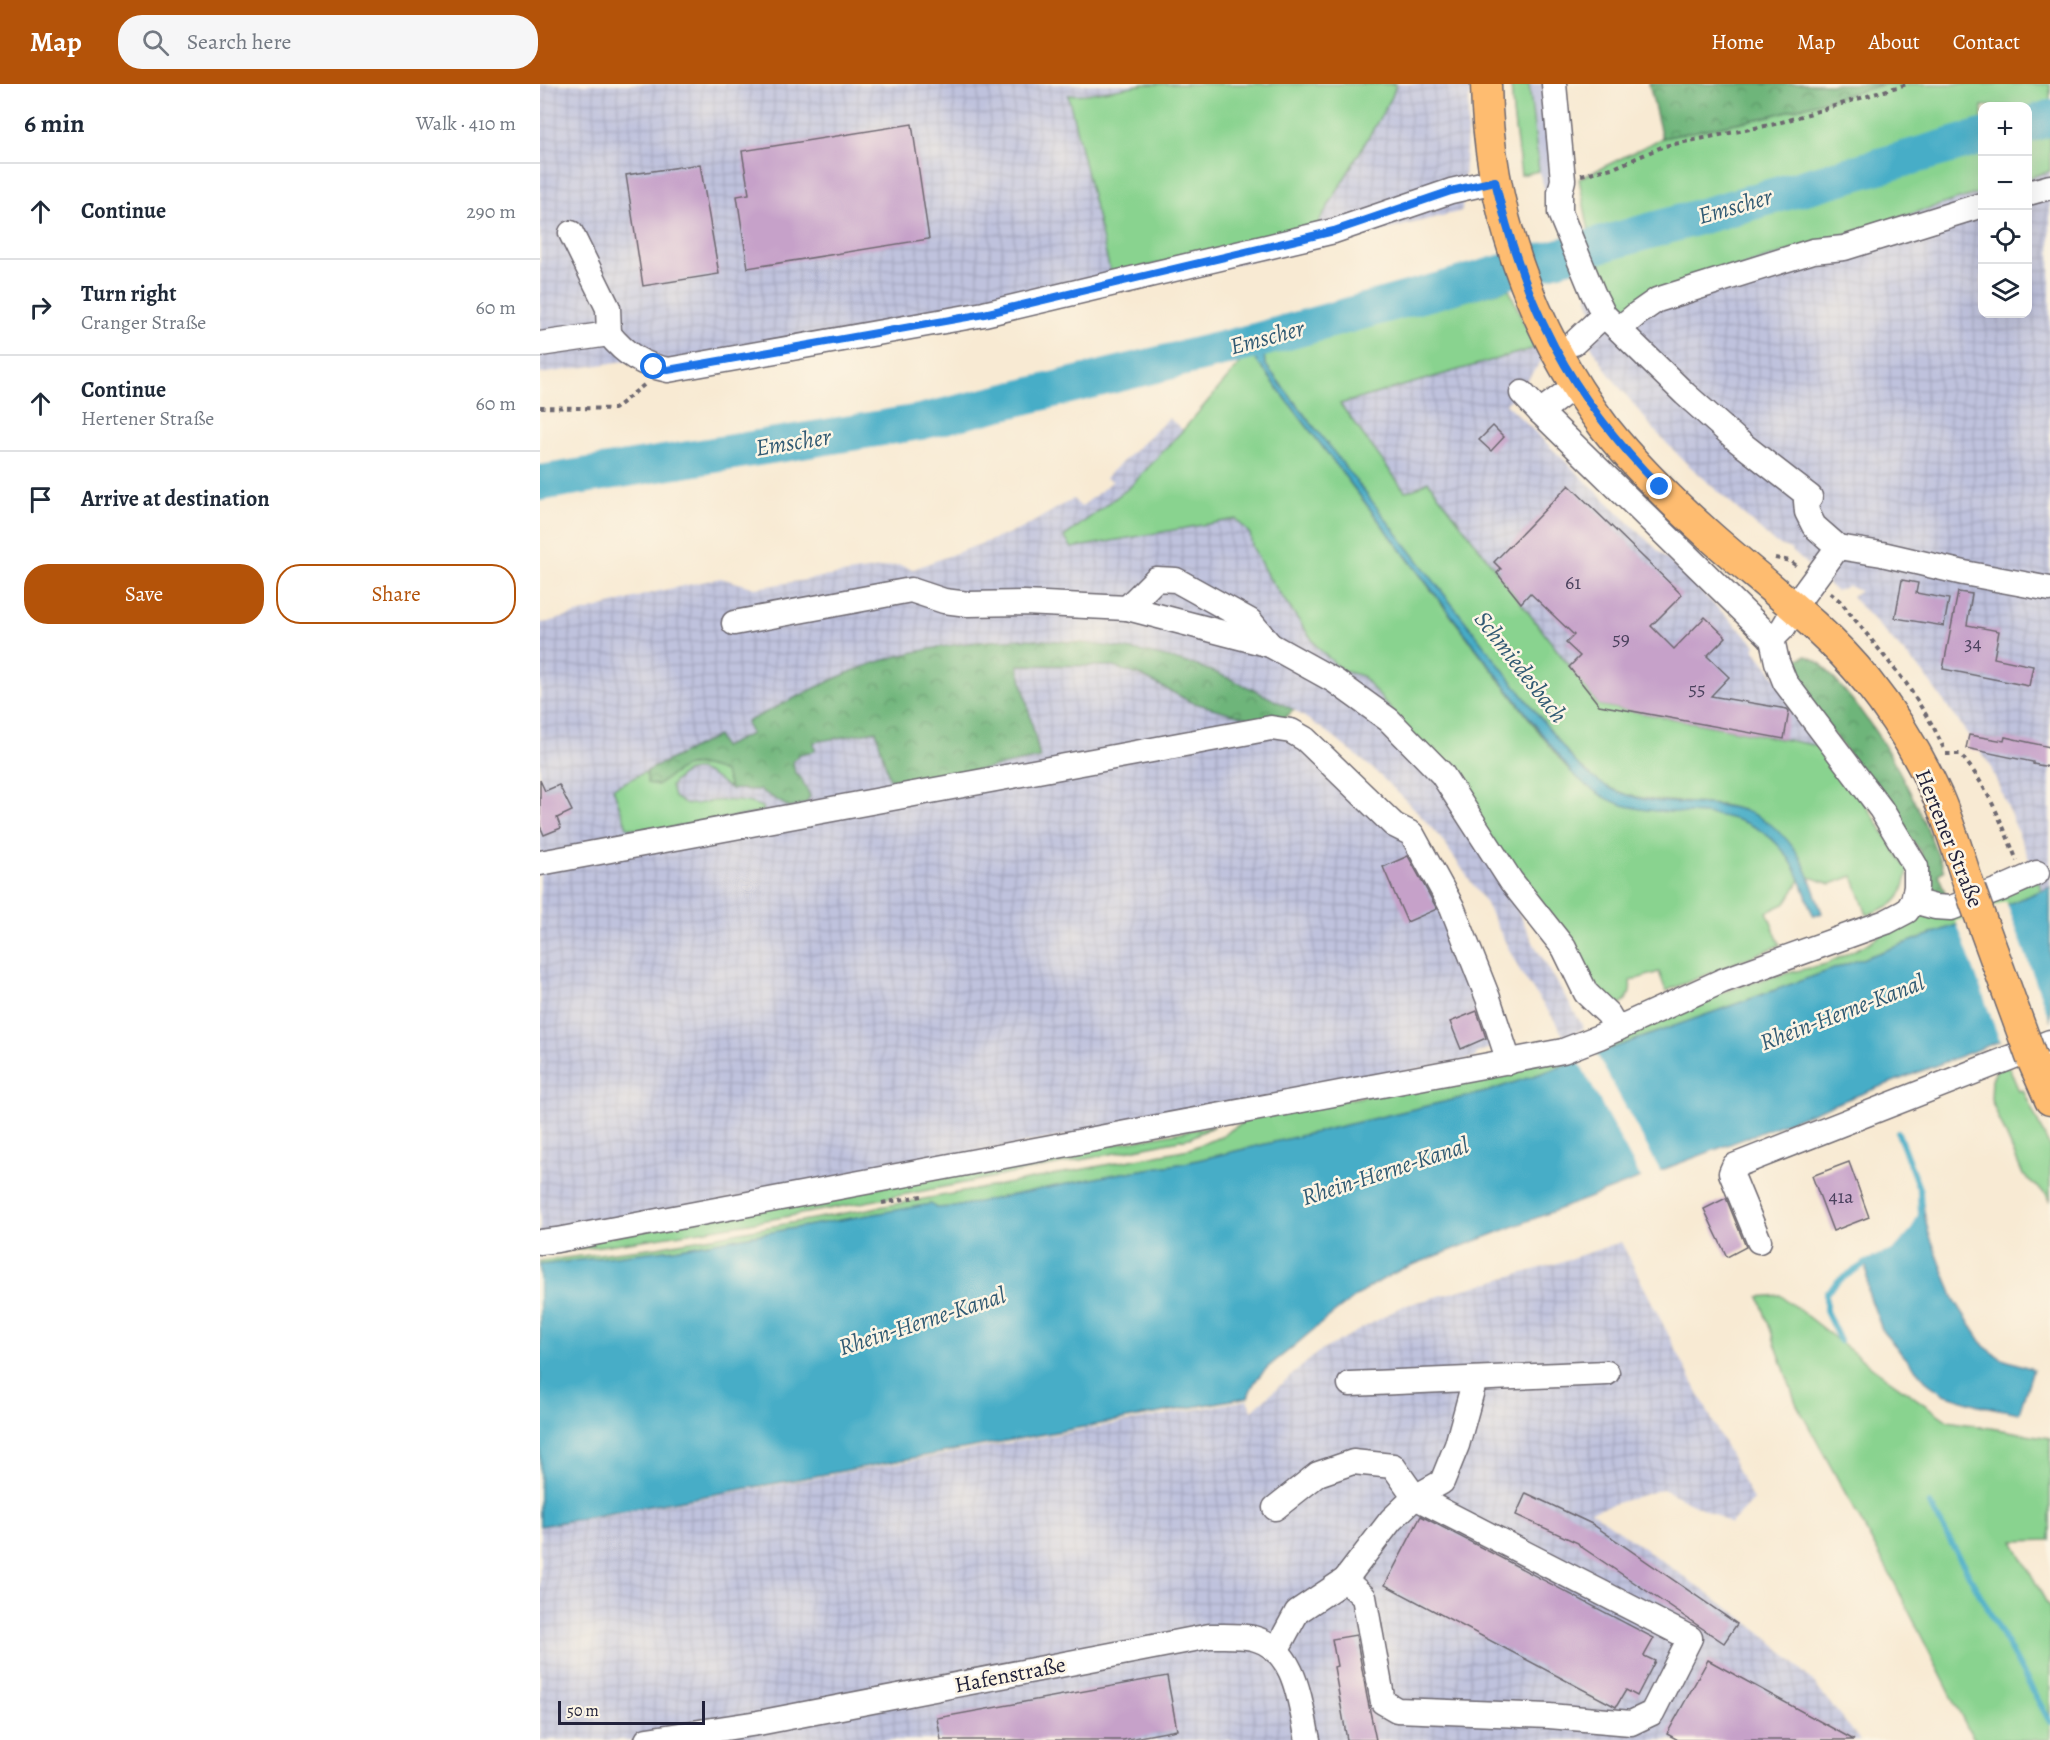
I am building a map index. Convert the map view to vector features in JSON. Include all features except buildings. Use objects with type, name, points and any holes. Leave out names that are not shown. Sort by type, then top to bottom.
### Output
[{"type":"main road","name":"Hertener Straße","points":[[1493,90],[1495,181],[1506,228],[1538,313],[1563,343],[1576,385],[1605,428],[1628,455],[1709,535],[1837,647],[1867,680],[1894,719],[1937,796],[1970,889],[2041,1051],[2050,1100]]},
{"type":"street","points":[[1554,84],[1563,180],[1560,192],[1560,213],[1593,293],[1612,322],[1685,394],[1738,441],[1810,497],[1806,501],[1807,512],[1814,526],[1838,547],[2050,589]]},
{"type":"street","points":[[571,233],[608,308],[609,334],[623,350],[654,367],[668,370],[984,314],[1334,231],[1451,191],[1495,181]]},
{"type":"street","points":[[2032,192],[2050,187]]},
{"type":"street","points":[[1563,343],[1636,314],[1657,300],[1813,251],[1844,248],[1978,207]]},
{"type":"street","points":[[540,344],[609,334]]},
{"type":"street","points":[[1539,412],[1576,385]]},
{"type":"street","points":[[1522,393],[1772,639],[1784,628],[1802,596],[1838,547]]},
{"type":"street","points":[[1127,608],[1156,579],[1176,580],[1250,621],[1270,645]]},
{"type":"street","points":[[734,623],[911,590],[944,601],[968,604],[1024,603],[1127,608],[1270,645],[1335,681],[1389,720],[1442,774],[1511,881],[1564,948],[1586,993],[1608,1014],[1617,1029]]},
{"type":"street","name":"Hertener Straße","points":[[1772,639],[1777,662],[1785,682],[1881,809],[1916,867],[1913,901]]},
{"type":"street","points":[[540,863],[1272,728],[1291,730],[1305,739],[1394,825],[1412,834],[1452,908],[1488,998],[1509,1062]]},
{"type":"street","points":[[540,1242],[718,1211],[1563,1051],[1722,981],[1886,922],[1907,911],[1913,901],[1935,908],[1951,908],[2030,876]]},
{"type":"street","points":[[1759,1241],[1731,1173],[1734,1166],[2041,1051]]},
{"type":"street","points":[[1350,1384],[1607,1373]]},
{"type":"street","points":[[1276,1651],[1297,1612],[1346,1580],[1391,1520],[1415,1497],[1442,1482],[1457,1445],[1474,1379]]},
{"type":"street","points":[[1275,1508],[1318,1474],[1353,1462],[1393,1466],[1415,1497],[1690,1638],[1652,1713],[1631,1723],[1549,1716],[1397,1710],[1383,1702],[1364,1597],[1346,1580]]},
{"type":"street","name":"Hafenstraße","points":[[647,1740],[759,1723],[1210,1636],[1256,1639],[1276,1651],[1293,1673],[1308,1740]]},
{"type":"path","points":[[1563,180],[1616,166],[1664,146],[1775,124],[1907,84]]},
{"type":"path","points":[[540,407],[614,409],[642,388],[654,367]]},
{"type":"path","points":[[1768,552],[1776,558],[1790,561],[1840,601],[1906,683],[1933,726],[1946,754],[1960,754],[1972,768],[2030,876]]},
{"type":"shaded area","points":[[540,84],[1145,84],[1068,96],[1392,97],[1396,84],[1470,84],[1462,211],[1309,249],[668,380],[645,358],[540,374]]},
{"type":"shaded area","points":[[1529,84],[1545,84],[1553,216],[1539,171]]},
{"type":"shaded area","points":[[2050,171],[2050,887],[2042,890],[1990,765],[1924,674],[1852,597],[1860,591],[1848,586],[1836,591],[1790,549],[1775,543],[1683,460],[1656,432],[1609,374],[1590,344],[1600,331],[1587,295],[1609,286],[1618,308],[1648,295],[1978,193],[1978,318],[2032,318],[2032,177]]},
{"type":"shaded area","points":[[1535,348],[1542,360],[1506,404],[1756,645],[1753,648],[1830,748],[1599,705],[1428,481],[1415,489],[1405,491],[1340,403]]},
{"type":"shaded area","points":[[1169,418],[1183,430],[1130,487],[1064,537],[1072,547],[1236,518],[1250,534],[1252,546],[1343,671],[1362,676],[1444,771],[1561,957],[1514,903],[1534,944],[1584,1028],[1565,1039],[1521,973],[1485,902],[1442,840],[1415,809],[1373,769],[1327,732],[1294,710],[1179,661],[1142,652],[1078,641],[988,640],[952,645],[883,661],[855,671],[747,722],[751,733],[723,748],[717,736],[614,787],[627,827],[648,832],[761,807],[754,804],[714,801],[699,805],[684,804],[674,797],[671,787],[679,776],[691,770],[706,771],[714,778],[745,790],[760,790],[790,807],[795,773],[793,761],[800,754],[814,742],[876,731],[890,781],[906,778],[908,783],[1040,758],[1017,665],[1110,666],[1123,669],[1167,688],[1191,702],[1262,722],[1401,820],[1512,1039],[1477,1053],[1475,1058],[540,1236],[540,623],[659,591],[721,578],[755,588],[898,565],[913,569],[1021,529],[1073,499],[1081,507],[1113,481],[1105,478]]},
{"type":"shaded area","points":[[1621,1242],[1753,1500],[1730,1524],[1662,1489],[1591,1511],[1741,1617],[1776,1645],[1812,1681],[1860,1740],[540,1740],[540,1527],[1248,1400],[1251,1411],[1317,1353],[1403,1306],[1551,1265]]},
{"type":"green space","points":[[1145,84],[1396,84],[1392,97],[1316,227],[1111,275],[1068,95]]},
{"type":"green space","points":[[1511,84],[1529,84],[1539,171],[1521,175],[1513,113]]},
{"type":"green space","points":[[1649,84],[1885,84],[1766,117],[1662,138]]},
{"type":"green space","points":[[1885,84],[2050,84],[2050,171],[2032,177],[2032,102],[1978,102],[1978,193],[1648,295],[1626,310],[1618,308],[1609,286],[1600,290],[1579,179],[1662,138],[1766,117]]},
{"type":"green space","points":[[1509,289],[1535,348],[1340,404],[1405,491],[1415,489],[1428,481],[1599,705],[1830,748],[1908,871],[1900,896],[1891,905],[1867,915],[1853,876],[1831,884],[1809,877],[1803,863],[1743,810],[1722,805],[1654,800],[1627,795],[1599,783],[1574,761],[1265,364],[1264,354]]},
{"type":"green space","points":[[1254,357],[1562,762],[1575,776],[1597,793],[1622,804],[1643,809],[1727,817],[1746,823],[1764,832],[1781,848],[1800,880],[1786,903],[1767,912],[1780,945],[1666,991],[1659,972],[1630,981],[1628,997],[1623,1002],[1616,1006],[1602,1001],[1444,771],[1362,676],[1343,671],[1318,648],[1267,575],[1252,546],[1250,534],[1236,519],[1072,548],[1064,537],[1130,487],[1243,360]]},
{"type":"green space","points":[[1023,639],[1120,648],[1191,664],[1224,676],[1294,710],[1281,721],[1262,722],[1191,702],[1142,676],[1110,666],[1018,665],[1040,758],[908,784],[906,778],[890,781],[876,731],[814,742],[815,751],[800,754],[793,761],[795,773],[801,778],[810,796],[806,803],[790,808],[760,790],[731,789],[724,772],[703,766],[688,766],[658,785],[647,783],[647,771],[717,736],[723,747],[751,734],[746,722],[855,670],[938,647]]},
{"type":"green space","points":[[1805,656],[1819,662],[1826,669],[1854,702],[1885,747],[1912,795],[1934,845],[1944,871],[1938,874],[1948,900],[1933,894],[1920,851],[1796,683],[1791,668],[1796,660]]},
{"type":"green space","points":[[707,765],[724,771],[731,789],[707,773],[693,770],[679,777],[671,786],[674,797],[689,804],[714,801],[745,802],[762,807],[763,812],[648,832],[627,827],[613,788],[647,771],[646,776],[683,767]]},
{"type":"green space","points":[[2037,878],[2042,890],[1962,923],[1486,1092],[1185,1163],[1116,1174],[954,1207],[936,1208],[931,1204],[675,1249],[540,1265],[540,1261],[657,1247],[1189,1149],[1220,1137],[1251,1117],[1443,1082],[1767,978],[1826,964],[1865,945],[1896,925]]},
{"type":"green space","points":[[2009,1067],[2019,1091],[2023,1090],[2050,1148],[2050,1201],[2046,1194],[2023,1175],[1991,1100],[1992,1079],[1997,1069]]},
{"type":"green space","points":[[1214,1126],[1190,1138],[866,1202],[703,1231],[540,1254],[540,1249]]},
{"type":"green space","points":[[1780,1295],[1873,1368],[1948,1421],[2050,1438],[2050,1540],[2013,1541],[2050,1609],[2050,1740],[1975,1740],[1968,1729],[1893,1580],[1796,1403],[1759,1297]]},
{"type":"water","points":[[1264,354],[1265,364],[1574,761],[1599,782],[1627,795],[1673,803],[1717,805],[1758,816],[1777,830],[1800,857],[1822,913],[1813,916],[1799,878],[1788,857],[1771,838],[1753,826],[1712,815],[1646,810],[1623,805],[1596,792],[1572,773],[1254,357]]},
{"type":"water","name":"Rhein-Herne-Kanal","points":[[2050,887],[2050,1022],[1402,1269],[1345,1304],[1273,1363],[1255,1381],[1248,1397],[540,1526],[540,1265],[675,1249],[931,1204],[936,1208],[954,1207],[1116,1174],[1185,1163],[1486,1092],[1962,923]]},
{"type":"water","points":[[1920,1191],[1928,1231],[1954,1299],[1984,1346],[2002,1359],[2033,1369],[2019,1413],[1978,1405],[1944,1394],[1929,1384],[1883,1332],[1868,1292],[1866,1263],[1892,1252],[1907,1241],[1913,1233],[1921,1215]]},
{"type":"pier","points":[[2006,901],[2050,1025],[2001,1044],[1956,921]]},
{"type":"pier","points":[[1595,1051],[1662,1174],[1643,1182],[1577,1058]]},
{"type":"waterway","name":"Emscher","points":[[2032,124],[2050,118]]},
{"type":"waterway","name":"Emscher","points":[[540,483],[920,422],[1255,341],[1978,138]]},
{"type":"waterway","name":"Schmiedesbach","points":[[1255,341],[1261,362]]},
{"type":"waterway","name":"Schmiedesbach","points":[[1840,1341],[1826,1311],[1826,1293],[1838,1281],[1866,1263],[1895,1252],[1913,1233],[1921,1215],[1920,1191],[1898,1133]]},
{"type":"waterway","name":"Schmiedesbach","points":[[1930,1504],[2050,1722]]},
{"type":"route","points":[[654,367],[668,370],[984,314],[1334,231],[1451,191],[1495,181],[1515,255],[1552,344],[1581,394],[1605,428],[1660,487]]}]
